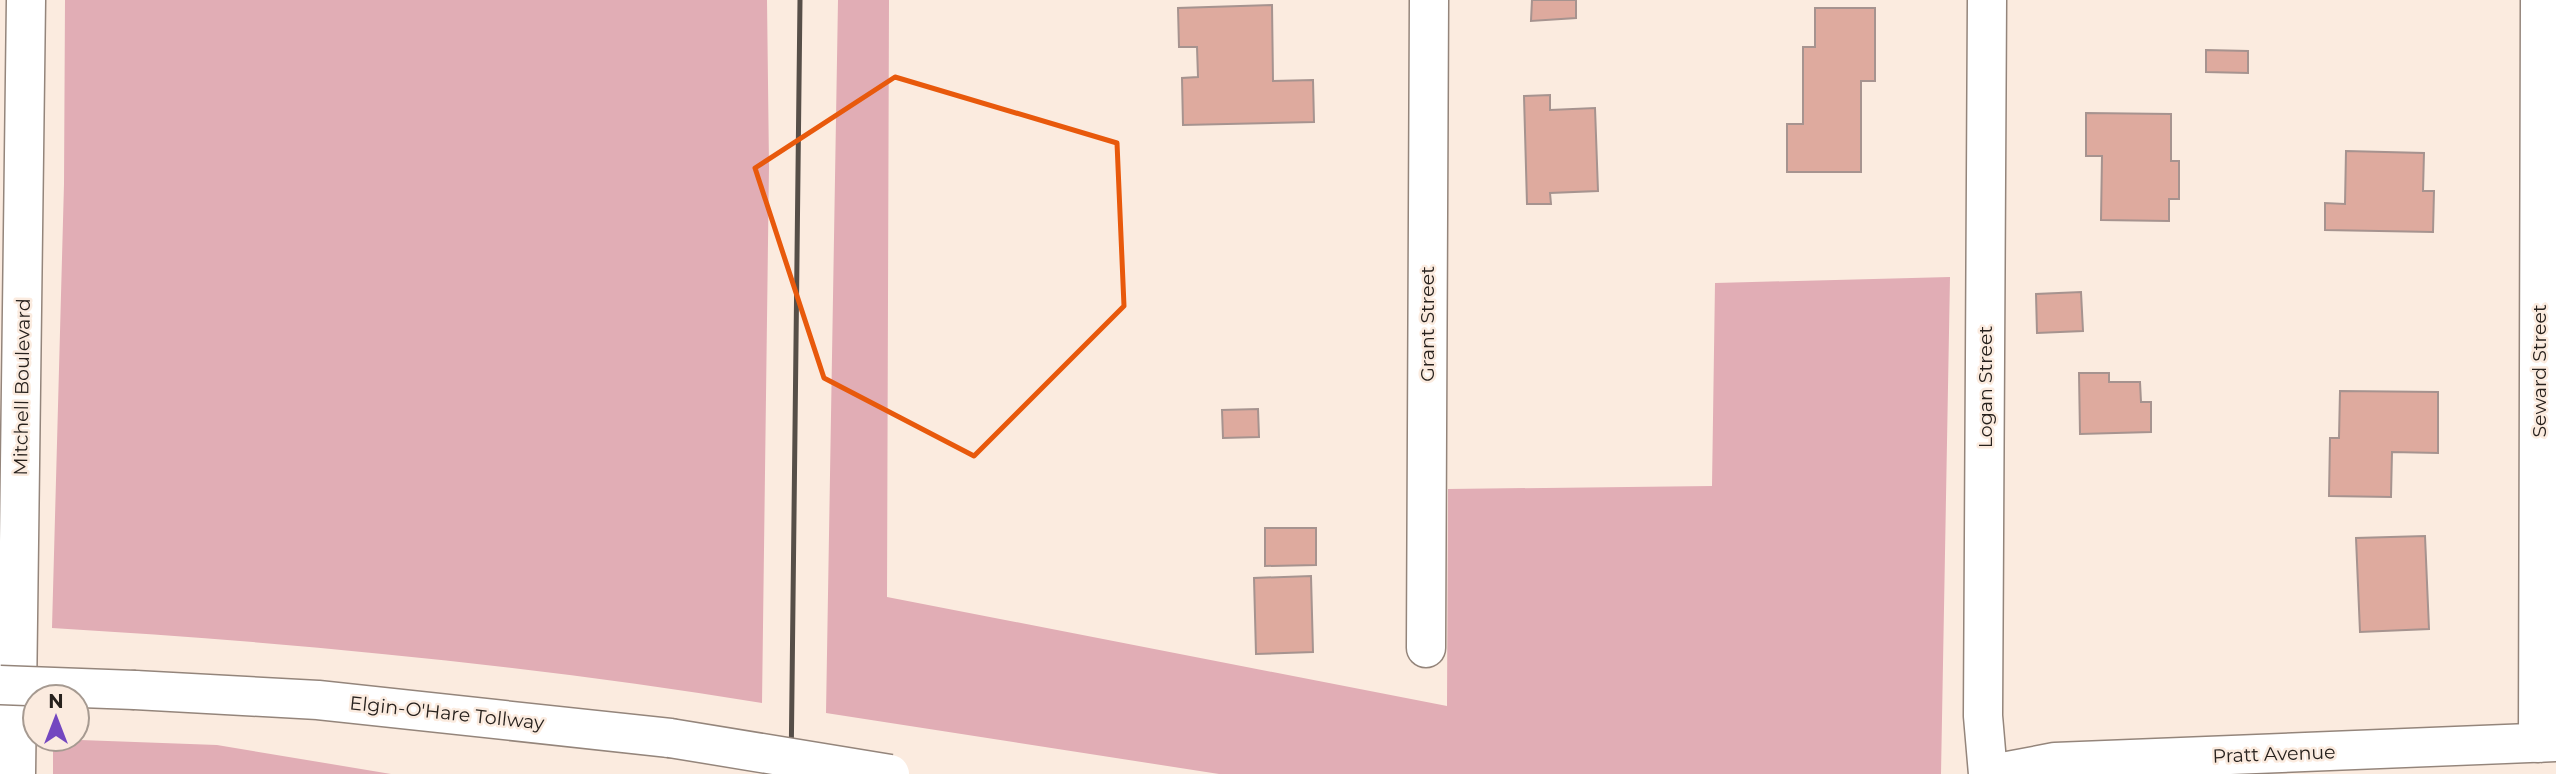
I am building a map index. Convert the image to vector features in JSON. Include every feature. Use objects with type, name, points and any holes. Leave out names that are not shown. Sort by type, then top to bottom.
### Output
[{"type":"main road","name":"Mitchell Boulevard","points":[[16,774],[13,160],[26,0]]},
{"type":"main road","name":"Grant Street","points":[[1426,648],[1429,0]]},
{"type":"main road","name":"Logan Street","points":[[1987,0],[1983,716],[1990,774]]},
{"type":"main road","name":"Seward Street","points":[[2540,0],[2547,742]]},
{"type":"main road","name":"Elgin-O'Hare Tollway","points":[[0,685],[318,700],[670,738],[890,774]]},
{"type":"main road","name":"Pratt Avenue","points":[[1990,774],[2055,762],[2547,742]]},
{"type":"highlighted area","points":[[895,77],[1117,143],[1124,306],[974,456],[824,378],[755,168]]},
{"type":"shaded area","points":[[65,0],[767,0],[769,166],[762,703],[585,677],[408,656],[52,628],[64,184]]},
{"type":"shaded area","points":[[838,0],[889,0],[887,597],[1447,706],[1448,489],[1712,486],[1715,283],[1950,277],[1941,774],[1219,774],[826,713]]},
{"type":"shaded area","points":[[91,740],[217,745],[391,774],[53,774],[53,753],[91,753]]},
{"type":"building","points":[[1532,0],[1576,0],[1576,18],[1531,21]]},
{"type":"building","points":[[1272,5],[1273,81],[1313,80],[1314,122],[1183,125],[1182,78],[1198,77],[1197,47],[1179,47],[1178,8]]},
{"type":"building","points":[[1815,8],[1875,8],[1875,81],[1861,81],[1861,172],[1787,172],[1787,124],[1803,124],[1803,47],[1815,47]]},
{"type":"building","points":[[2206,50],[2248,51],[2248,73],[2206,72]]},
{"type":"building","points":[[1550,95],[1550,110],[1595,108],[1598,191],[1550,193],[1551,204],[1527,204],[1524,96]]},
{"type":"building","points":[[2086,113],[2171,114],[2171,161],[2179,161],[2179,199],[2169,199],[2169,221],[2101,220],[2102,156],[2086,156]]},
{"type":"building","points":[[2346,151],[2424,153],[2423,191],[2434,191],[2433,232],[2325,230],[2325,203],[2345,204]]},
{"type":"building","points":[[2081,292],[2083,331],[2037,333],[2036,294]]},
{"type":"building","points":[[2079,373],[2109,373],[2109,382],[2140,382],[2141,402],[2151,402],[2151,432],[2080,434]]},
{"type":"building","points":[[2340,391],[2438,392],[2438,453],[2392,452],[2391,497],[2329,496],[2330,438],[2339,438]]},
{"type":"building","points":[[1258,409],[1259,437],[1223,438],[1222,410]]},
{"type":"building","points":[[1265,528],[1316,528],[1316,565],[1265,566]]},
{"type":"building","points":[[2425,536],[2429,629],[2360,632],[2356,538]]},
{"type":"building","points":[[1311,576],[1313,652],[1256,654],[1254,578]]},
{"type":"railway","points":[[791,774],[800,0]]}]
